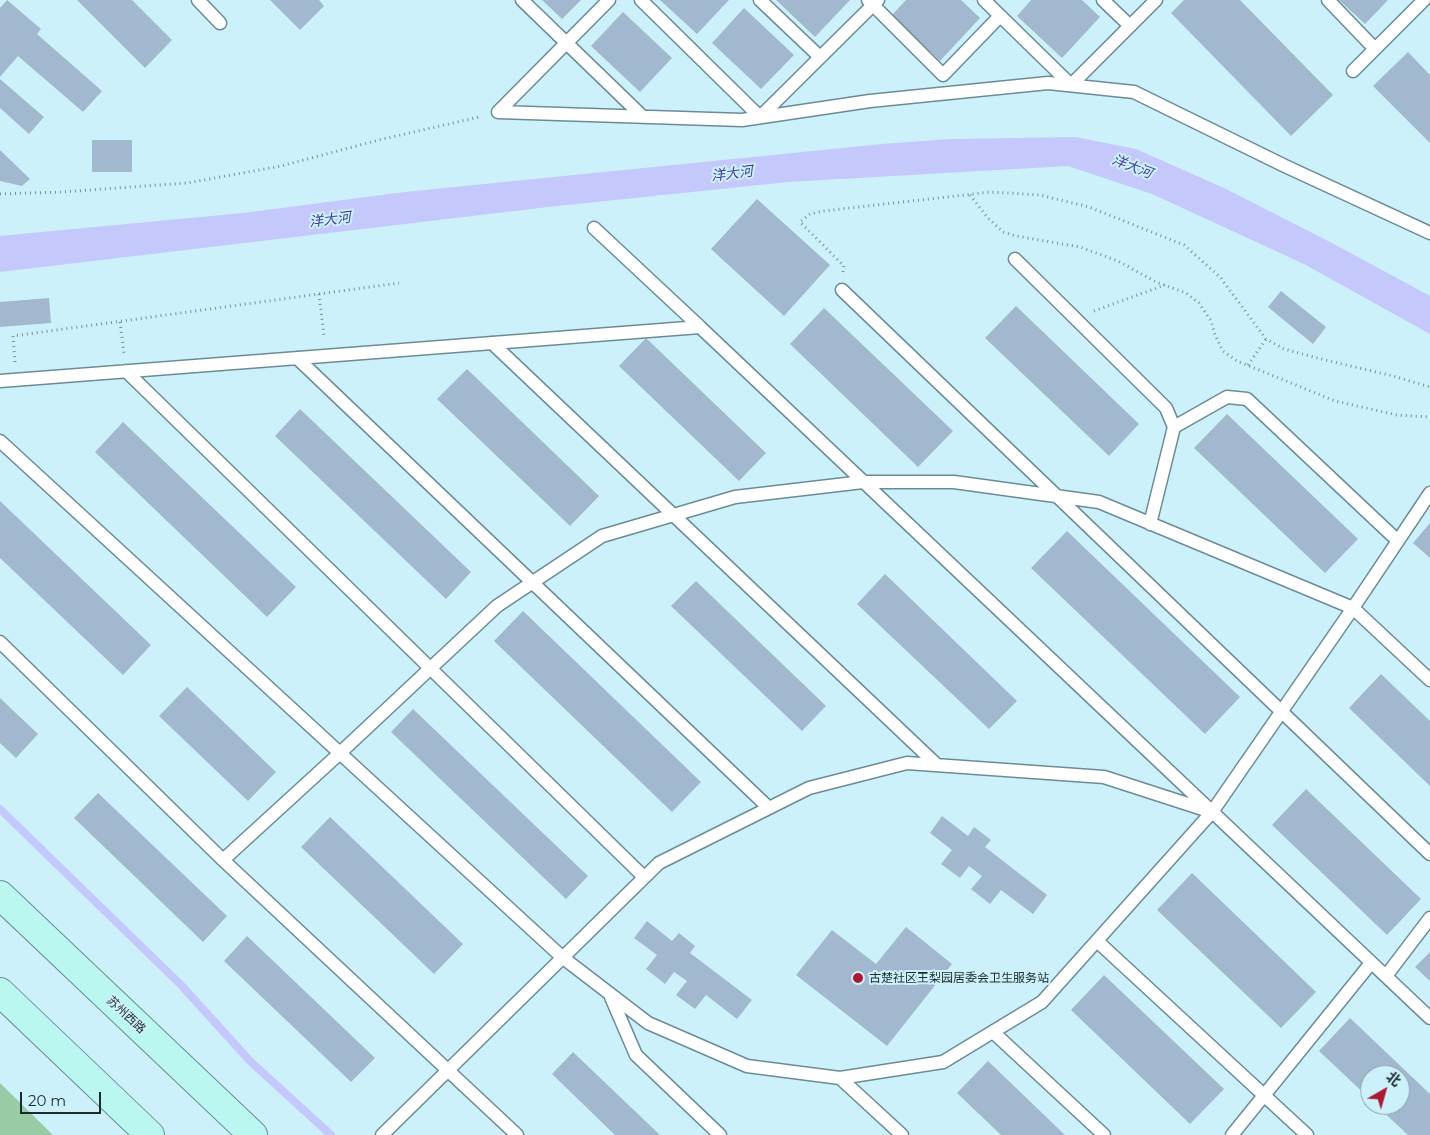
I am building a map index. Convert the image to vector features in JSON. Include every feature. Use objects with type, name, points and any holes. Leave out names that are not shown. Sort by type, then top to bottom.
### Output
[{"type":"main road","name":"苏州西路","points":[[0,895],[253,1135]]},
{"type":"main road","points":[[0,992],[150,1135]]},
{"type":"lane","points":[[198,0],[220,23]]},
{"type":"lane","points":[[522,0],[642,116]]},
{"type":"lane","points":[[498,112],[609,0]]},
{"type":"lane","points":[[641,0],[760,117]]},
{"type":"lane","points":[[760,0],[820,57]]},
{"type":"lane","points":[[984,0],[1071,85]]},
{"type":"lane","points":[[1103,0],[1130,26]]},
{"type":"lane","points":[[1071,85],[1156,0]]},
{"type":"lane","points":[[1328,0],[1375,49]]},
{"type":"lane","points":[[1353,71],[1424,0]]},
{"type":"lane","points":[[760,117],[873,2],[944,75],[1000,16]]},
{"type":"lane","points":[[498,112],[742,120],[870,101],[1048,83],[1134,92],[1284,166],[1430,233]]},
{"type":"lane","points":[[594,228],[700,326],[1430,1018]]},
{"type":"lane","points":[[1015,259],[1166,408],[1174,426],[1150,524]]},
{"type":"lane","points":[[842,290],[1430,854]]},
{"type":"lane","points":[[0,381],[700,326]]},
{"type":"lane","points":[[492,343],[937,765]]},
{"type":"lane","points":[[297,358],[769,808]]},
{"type":"lane","points":[[126,371],[644,878]]},
{"type":"lane","points":[[1174,426],[1227,397],[1246,399],[1398,541]]},
{"type":"lane","points":[[0,441],[562,958],[648,1023],[747,1066],[840,1078],[943,1062],[1042,1002],[1212,812],[1430,493]]},
{"type":"lane","points":[[223,860],[497,606],[602,536],[735,497],[863,482],[954,482],[1099,502],[1353,608],[1430,680]]},
{"type":"lane","points":[[0,642],[223,860],[517,1135]]},
{"type":"lane","points":[[382,1135],[447,1069],[659,863],[809,788],[907,763],[1104,777],[1212,812]]},
{"type":"lane","points":[[1386,976],[1430,918]]},
{"type":"lane","points":[[1097,941],[1307,1135]]},
{"type":"lane","points":[[1232,1135],[1371,962]]},
{"type":"lane","points":[[610,994],[636,1055],[720,1135]]},
{"type":"lane","points":[[993,1032],[1104,1135]]},
{"type":"lane","points":[[840,1078],[902,1135]]},
{"type":"path","points":[[0,194],[187,183],[281,166],[379,140],[498,112]]},
{"type":"path","points":[[842,290],[844,266],[800,222],[810,214],[991,192],[1040,195],[1089,207],[1184,245],[1220,277],[1266,339],[1284,349],[1430,387]]},
{"type":"path","points":[[969,194],[988,218],[1003,232],[1080,247],[1118,261],[1165,285],[1186,293],[1200,303],[1211,321],[1222,351],[1237,361],[1335,401],[1397,415],[1430,417]]},
{"type":"path","points":[[16,380],[14,336],[399,283]]},
{"type":"path","points":[[1075,318],[1165,285]]},
{"type":"path","points":[[319,294],[326,356]]},
{"type":"path","points":[[120,322],[126,371]]},
{"type":"path","points":[[1248,365],[1266,339]]},
{"type":"green space","points":[[0,1083],[53,1135],[0,1135]]},
{"type":"water","name":"洋大河","points":[[1075,137],[1136,149],[1226,189],[1430,296],[1430,334],[1304,264],[1152,194],[1068,166],[788,182],[548,207],[0,272],[0,236],[243,213],[405,192],[882,144],[950,139]]},
{"type":"building","points":[[7,0],[41,29],[37,34],[102,91],[83,112],[18,56],[0,77],[0,8]]},
{"type":"building","points":[[77,0],[132,0],[172,40],[145,68]]},
{"type":"building","points":[[270,0],[319,0],[324,6],[300,30]]},
{"type":"building","points":[[542,0],[581,0],[562,19]]},
{"type":"building","points":[[660,0],[729,0],[697,34]]},
{"type":"building","points":[[776,0],[850,0],[815,37]]},
{"type":"building","points":[[906,0],[961,0],[980,18],[940,61],[892,15]]},
{"type":"building","points":[[1031,0],[1082,0],[1100,17],[1062,58],[1017,16]]},
{"type":"building","points":[[1184,0],[1240,0],[1333,95],[1291,136],[1171,13]]},
{"type":"building","points":[[1339,0],[1388,0],[1365,24]]},
{"type":"building","points":[[744,8],[794,55],[761,89],[712,43]]},
{"type":"building","points":[[623,12],[672,58],[640,92],[591,46]]},
{"type":"building","points":[[1408,52],[1430,75],[1430,143],[1373,86]]},
{"type":"building","points":[[0,79],[44,117],[29,134],[0,108]]},
{"type":"building","points":[[92,140],[132,140],[132,172],[92,172]]},
{"type":"building","points":[[0,150],[30,179],[22,186],[0,181]]},
{"type":"building","points":[[757,199],[830,265],[784,316],[711,249]]},
{"type":"building","points":[[1281,291],[1326,327],[1313,344],[1268,307]]},
{"type":"building","points":[[49,298],[51,323],[0,327],[0,302]]},
{"type":"building","points":[[1016,306],[1139,424],[1109,456],[985,338]]},
{"type":"building","points":[[824,308],[953,431],[918,467],[790,344]]},
{"type":"building","points":[[646,338],[766,453],[739,481],[619,366]]},
{"type":"building","points":[[467,369],[599,496],[570,526],[437,399]]},
{"type":"building","points":[[300,409],[471,572],[446,599],[275,436]]},
{"type":"building","points":[[1227,414],[1358,539],[1325,573],[1194,448]]},
{"type":"building","points":[[123,422],[296,587],[267,617],[95,452]]},
{"type":"building","points":[[0,501],[151,645],[123,675],[0,558]]},
{"type":"building","points":[[1430,523],[1430,558],[1413,543]]},
{"type":"building","points":[[1067,531],[1240,697],[1205,734],[1031,568]]},
{"type":"building","points":[[885,574],[1017,701],[989,729],[857,604]]},
{"type":"building","points":[[696,581],[826,706],[802,731],[671,606]]},
{"type":"building","points":[[523,611],[701,782],[672,812],[494,641]]},
{"type":"building","points":[[1381,674],[1430,721],[1430,786],[1349,708]]},
{"type":"building","points":[[187,687],[276,772],[248,801],[159,716]]},
{"type":"building","points":[[0,698],[38,734],[16,758],[0,743]]},
{"type":"building","points":[[413,709],[588,876],[566,899],[391,732]]},
{"type":"building","points":[[1306,789],[1421,899],[1387,935],[1272,825]]},
{"type":"building","points":[[98,793],[227,916],[203,942],[74,818]]},
{"type":"building","points":[[942,816],[968,836],[974,827],[991,840],[985,847],[1047,895],[1033,914],[1001,890],[990,904],[971,889],[982,876],[969,866],[960,878],[941,864],[952,850],[930,833]]},
{"type":"building","points":[[330,817],[463,944],[434,974],[301,847]]},
{"type":"building","points":[[1192,873],[1316,992],[1281,1028],[1157,910]]},
{"type":"building","points":[[647,921],[672,941],[679,933],[695,946],[690,953],[752,1000],[737,1019],[706,995],[695,1009],[676,995],[687,981],[674,972],[665,984],[646,969],[657,955],[634,938]]},
{"type":"building","points":[[906,927],[952,964],[887,1046],[796,975],[832,930],[876,964]]},
{"type":"building","points":[[247,936],[375,1058],[351,1082],[224,961]]},
{"type":"building","points":[[1430,952],[1430,981],[1415,967]]},
{"type":"building","points":[[1104,975],[1224,1089],[1190,1124],[1071,1010]]},
{"type":"building","points":[[1350,1018],[1399,1065],[1360,1065],[1360,1090],[1319,1051]]},
{"type":"building","points":[[573,1052],[660,1135],[615,1135],[552,1074]]},
{"type":"building","points":[[988,1061],[1065,1135],[1001,1135],[957,1093]]},
{"type":"building","points":[[1410,1075],[1430,1094],[1430,1135],[1408,1135],[1387,1115],[1410,1115]]},
{"type":"waterway","points":[[0,809],[181,985],[250,1061],[331,1135]]},
{"type":"place","name":"古楚社区王梨园居委会卫生服务站","points":[[858,978]]}]
